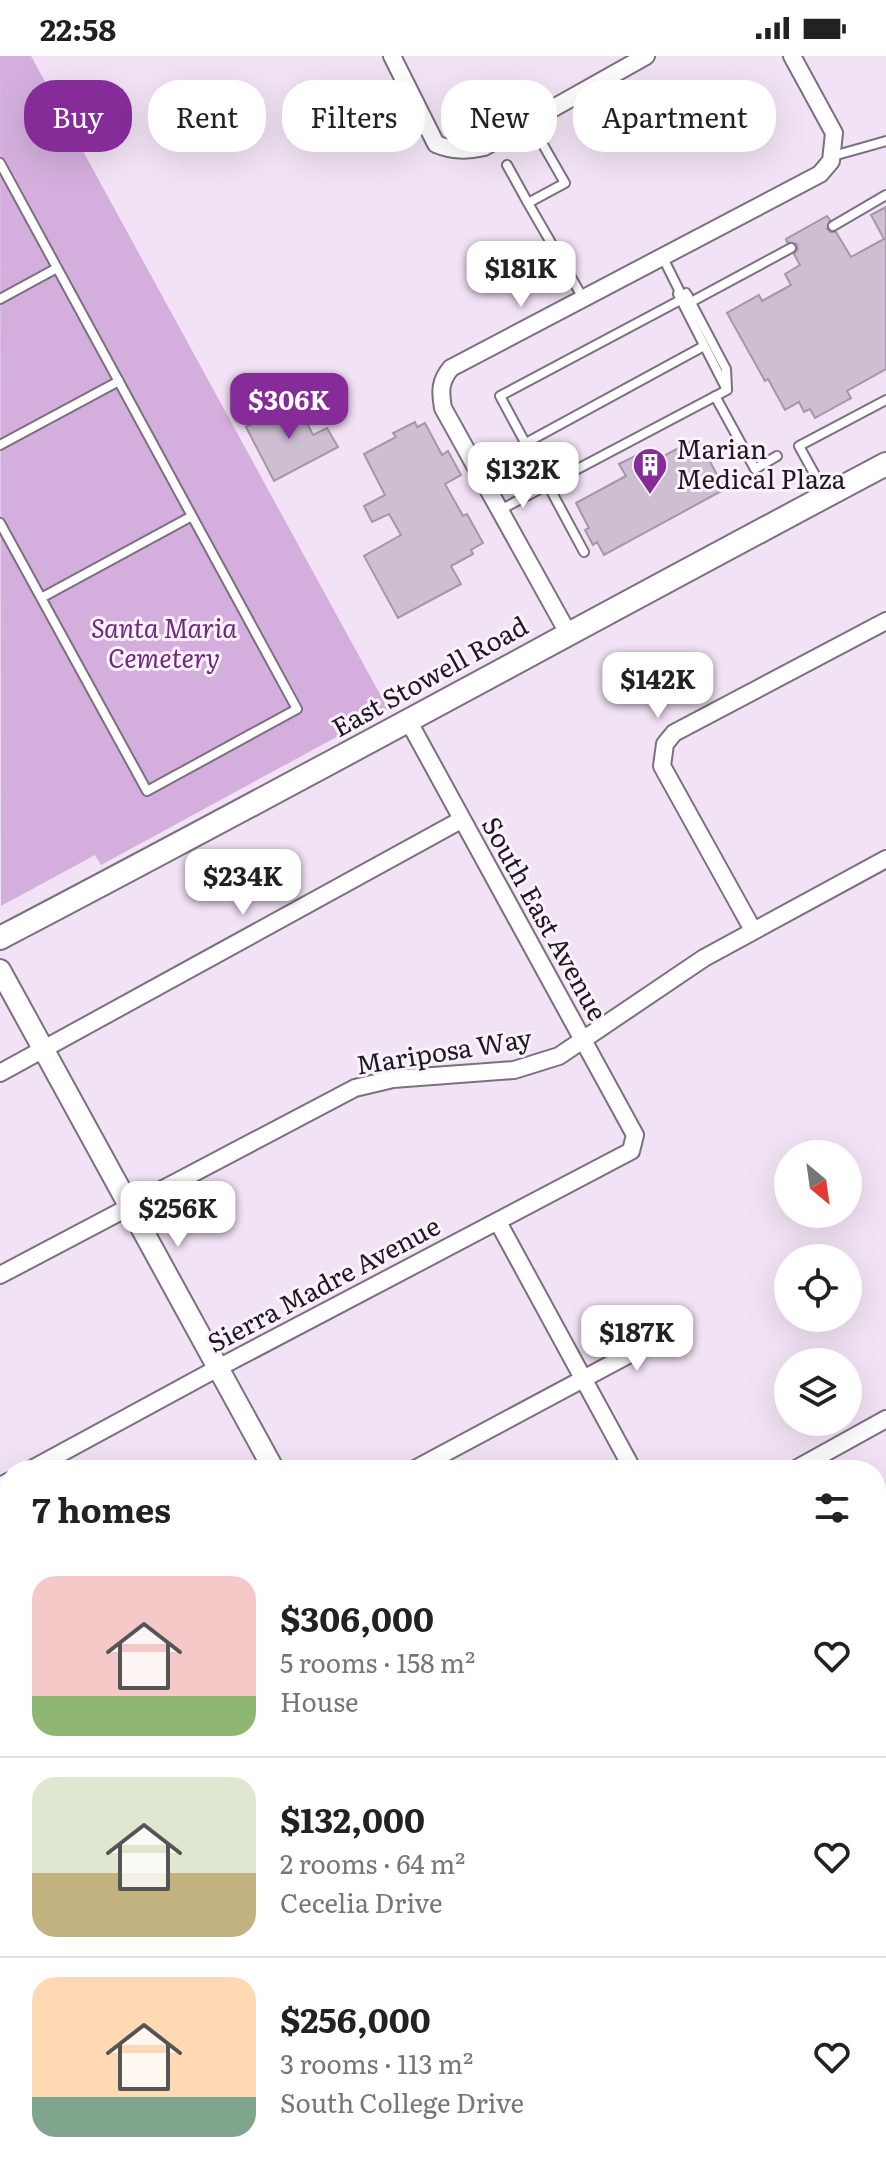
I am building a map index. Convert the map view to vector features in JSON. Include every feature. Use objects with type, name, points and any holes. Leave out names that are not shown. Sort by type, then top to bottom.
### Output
[{"type":"main road","name":"East Stowell Road","points":[[0,938],[409,722],[568,633],[886,464]]},
{"type":"street","points":[[392,56],[436,144],[441,146]]},
{"type":"street","points":[[557,106],[646,56]]},
{"type":"street","points":[[568,633],[443,408],[440,390],[443,377],[451,368],[820,174],[831,158],[834,133],[792,56]]},
{"type":"street","points":[[753,930],[662,766],[665,744],[674,733],[886,621]]},
{"type":"street","name":"South East Avenue","points":[[409,722],[636,1139]]},
{"type":"street","points":[[0,1073],[461,820]]},
{"type":"street","name":"Mariposa Way","points":[[0,1275],[355,1088],[393,1079],[514,1070],[559,1056],[653,991],[753,930],[886,859]]},
{"type":"street","points":[[0,970],[269,1460]]},
{"type":"street","name":"Sierra Madre Avenue","points":[[48,1460],[631,1151],[636,1139]]},
{"type":"street","points":[[498,1222],[627,1460]]},
{"type":"street","points":[[432,1460],[673,1331]]},
{"type":"street","points":[[823,1460],[886,1419]]},
{"type":"lane","points":[[831,158],[886,141]]},
{"type":"lane","points":[[528,203],[565,183],[548,152]]},
{"type":"lane","points":[[0,163],[297,709],[147,791],[0,523]]},
{"type":"lane","points":[[507,165],[583,299]]},
{"type":"lane","points":[[833,226],[886,195]]},
{"type":"lane","points":[[584,552],[500,396],[791,248]]},
{"type":"lane","points":[[663,258],[726,369],[727,390]]},
{"type":"lane","points":[[0,299],[57,268]]},
{"type":"lane","points":[[686,299],[704,346],[727,390]]},
{"type":"lane","points":[[524,444],[704,346]]},
{"type":"lane","points":[[0,445],[119,381]]},
{"type":"lane","points":[[500,510],[727,390]]},
{"type":"lane","points":[[715,396],[755,469],[777,456]]},
{"type":"lane","points":[[826,495],[799,446],[886,400]]},
{"type":"lane","points":[[41,598],[192,516]]},
{"type":"green space","name":"Santa Maria Cemetery","points":[[0,56],[31,56],[44,80],[24,80],[24,152],[83,152],[388,709],[101,865],[95,855],[1,906]]},
{"type":"building","points":[[886,207],[886,369],[847,391],[851,398],[815,418],[810,409],[804,412],[799,402],[785,410],[727,313],[759,295],[762,301],[791,285],[785,274],[800,265],[794,254],[797,244],[786,239],[827,216],[830,220],[827,229],[836,232],[851,257],[884,239],[871,215]]},
{"type":"building","points":[[296,401],[313,435],[327,428],[338,447],[274,481],[246,427]]},
{"type":"building","points":[[415,422],[417,427],[425,423],[442,455],[448,451],[461,475],[445,484],[483,543],[471,550],[473,554],[451,566],[461,584],[398,618],[364,556],[401,535],[389,514],[372,522],[364,506],[385,495],[364,454],[396,437],[393,433]]},
{"type":"building","name":"Marian Medical Plaza","points":[[697,438],[725,489],[604,555],[597,542],[593,545],[585,530],[589,528],[576,503],[626,476],[619,464],[641,453],[647,465]]},
{"type":"place","name":"Marian Medical Plaza","points":[[650,496]]}]
